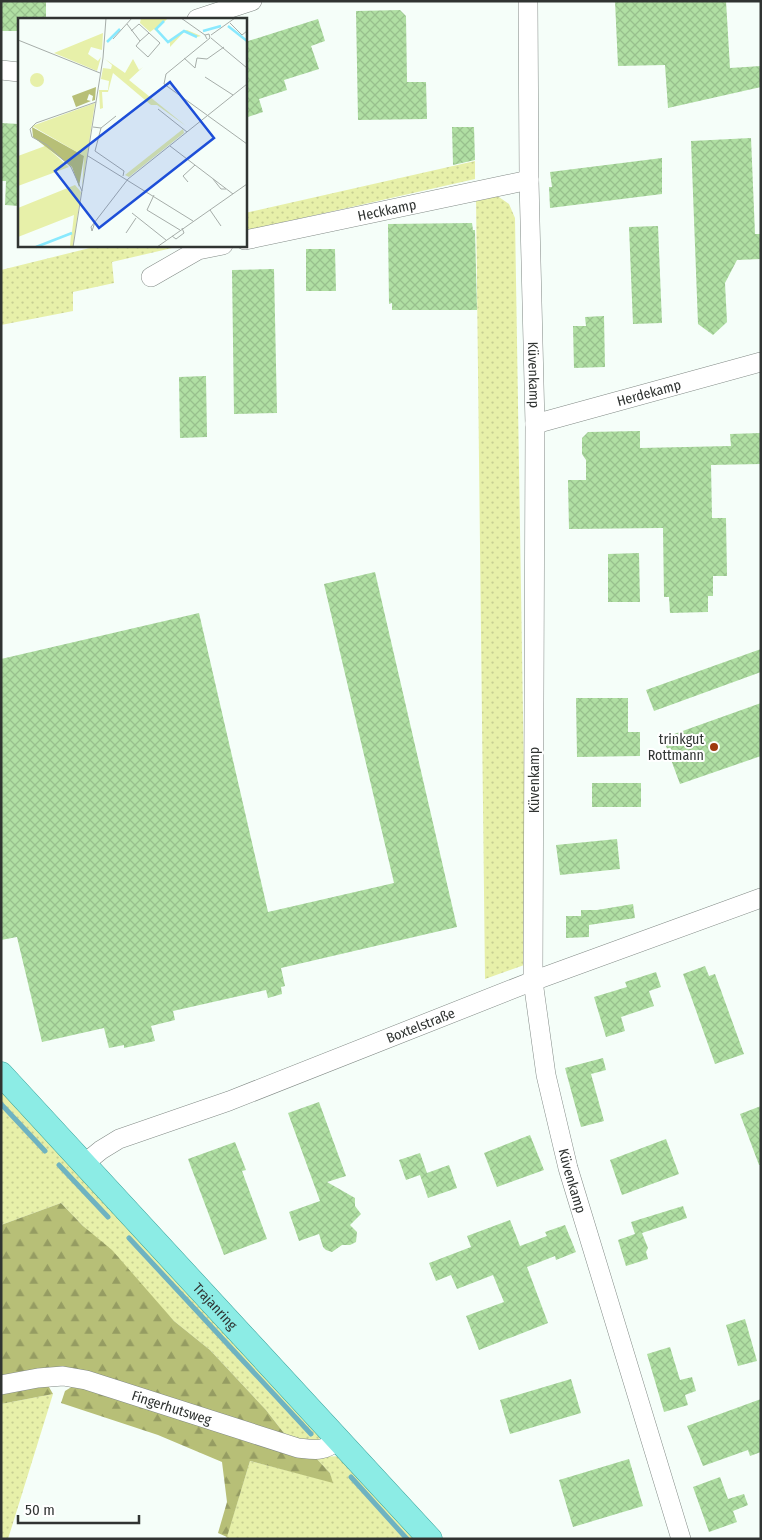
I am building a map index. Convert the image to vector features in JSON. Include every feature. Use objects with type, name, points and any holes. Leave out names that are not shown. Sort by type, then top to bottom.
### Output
[{"type":"main road","name":"Trajanring","points":[[1,1074],[430,1539]]},
{"type":"street","points":[[200,18],[252,1]]},
{"type":"street","name":"Küvenkamp","points":[[528,1],[529,180],[535,424],[533,981],[546,1075],[568,1168],[630,1367],[680,1539]]},
{"type":"street","points":[[1,70],[18,72]]},
{"type":"street","name":"Heckkamp","points":[[246,240],[529,180]]},
{"type":"street","points":[[151,277],[198,250],[218,246]]},
{"type":"street","name":"Herdekamp","points":[[535,424],[761,362]]},
{"type":"street","name":"Boxtelstraße","points":[[85,1164],[101,1150],[119,1139],[229,1101],[533,981],[761,898]]},
{"type":"street","name":"Fingerhutsweg","points":[[1,1385],[38,1378],[63,1376],[86,1380],[298,1448],[315,1450],[327,1448],[338,1440]]},
{"type":"green space","points":[[475,161],[475,179],[246,231],[246,213]]},
{"type":"green space","points":[[496,195],[509,204],[515,218],[527,964],[485,979],[476,198]]},
{"type":"green space","points":[[98,246],[181,246],[112,262],[114,283],[73,292],[73,311],[1,325],[1,270]]},
{"type":"green space","points":[[1,1089],[322,1436],[314,1445],[290,1441],[266,1410],[210,1350],[174,1321],[61,1203],[1,1225]]},
{"type":"green space","points":[[61,1203],[83,1226],[112,1250],[174,1321],[210,1350],[266,1410],[290,1441],[76,1373],[1,1380],[1,1225]]},
{"type":"green space","points":[[46,1382],[53,1394],[1,1404],[1,1390]]},
{"type":"green space","points":[[78,1383],[315,1457],[330,1473],[333,1483],[250,1461],[227,1537],[218,1533],[227,1502],[222,1462],[158,1435],[61,1403],[65,1391]]},
{"type":"green space","points":[[53,1394],[8,1539],[1,1539],[1,1404]]},
{"type":"green space","points":[[343,1456],[420,1539],[226,1539],[250,1461],[332,1482],[330,1473],[315,1457]]},
{"type":"building","points":[[1,1],[46,1],[46,18],[18,18],[18,31],[1,31]]},
{"type":"building","points":[[615,1],[726,1],[730,68],[761,66],[761,87],[668,108],[665,65],[618,66]]},
{"type":"building","points":[[400,10],[406,16],[407,82],[426,82],[427,119],[358,120],[356,11]]},
{"type":"building","points":[[318,19],[325,41],[311,46],[319,69],[284,80],[287,90],[259,99],[263,112],[246,118],[246,42]]},
{"type":"building","points":[[1,123],[18,124],[18,206],[5,205],[6,181],[1,181]]},
{"type":"building","points":[[452,127],[474,127],[475,160],[453,165]]},
{"type":"building","points":[[751,138],[755,234],[761,234],[761,259],[737,260],[725,283],[727,322],[713,335],[698,324],[691,141]]},
{"type":"building","points":[[662,158],[662,194],[550,208],[549,187],[552,187],[550,172]]},
{"type":"building","points":[[472,223],[473,230],[475,230],[477,310],[392,310],[392,303],[389,304],[388,224]]},
{"type":"building","points":[[658,226],[662,323],[633,324],[629,227]]},
{"type":"building","points":[[306,249],[335,249],[336,291],[306,291]]},
{"type":"building","points":[[274,269],[277,413],[234,414],[232,270]]},
{"type":"building","points":[[604,316],[605,367],[574,368],[573,326],[586,326],[585,317]]},
{"type":"building","points":[[206,376],[207,437],[180,438],[179,377]]},
{"type":"building","points":[[640,431],[640,448],[731,446],[730,434],[761,433],[761,464],[711,465],[712,518],[726,518],[727,576],[713,576],[713,596],[708,596],[708,612],[670,613],[669,597],[664,597],[663,528],[569,529],[568,480],[586,480],[586,460],[582,454],[582,438],[588,432]]},
{"type":"building","points":[[639,553],[640,602],[608,602],[608,554]]},
{"type":"building","points":[[375,572],[457,927],[281,968],[285,986],[281,987],[282,994],[268,998],[266,990],[173,1011],[175,1020],[151,1026],[155,1041],[124,1048],[124,1045],[109,1048],[104,1028],[42,1042],[17,937],[1,940],[1,659],[199,613],[268,912],[394,883],[324,584]]},
{"type":"building","points":[[761,649],[761,672],[654,711],[646,690]]},
{"type":"building","points":[[576,698],[628,698],[628,732],[640,732],[640,756],[577,757]]},
{"type":"building","name":"trinkgut Rottmann","points":[[761,703],[761,756],[680,784],[663,738]]},
{"type":"building","points":[[592,783],[641,783],[641,807],[592,807]]},
{"type":"building","points":[[617,839],[620,869],[560,875],[556,845]]},
{"type":"building","points":[[633,904],[635,918],[589,925],[589,937],[566,938],[566,916],[581,916],[581,910],[597,910]]},
{"type":"building","points":[[705,966],[709,976],[715,974],[744,1054],[715,1064],[683,974]]},
{"type":"building","points":[[656,972],[661,987],[649,991],[654,1006],[621,1017],[625,1031],[606,1037],[594,997],[627,987],[625,982]]},
{"type":"building","points":[[603,1058],[606,1070],[591,1074],[604,1121],[581,1127],[565,1068]]},
{"type":"building","points":[[319,1102],[346,1176],[327,1182],[355,1198],[355,1206],[361,1214],[350,1225],[357,1232],[356,1242],[350,1245],[342,1245],[332,1252],[323,1247],[319,1234],[299,1241],[289,1212],[320,1201],[288,1113]]},
{"type":"building","points":[[761,1106],[761,1165],[759,1165],[740,1114]]},
{"type":"building","points":[[530,1135],[544,1170],[497,1187],[484,1153]]},
{"type":"building","points":[[666,1139],[679,1174],[622,1195],[610,1160]]},
{"type":"building","points":[[235,1142],[246,1170],[242,1171],[267,1239],[224,1255],[188,1159]]},
{"type":"building","points":[[420,1153],[427,1173],[449,1165],[457,1188],[428,1198],[420,1175],[406,1180],[399,1160]]},
{"type":"building","points":[[683,1206],[687,1218],[642,1233],[648,1248],[646,1252],[648,1259],[626,1266],[618,1240],[635,1234],[631,1222]]},
{"type":"building","points":[[510,1220],[520,1246],[547,1236],[545,1232],[565,1225],[576,1252],[556,1260],[555,1256],[527,1267],[548,1323],[479,1350],[466,1316],[504,1302],[493,1275],[457,1289],[451,1275],[436,1281],[429,1263],[471,1247],[467,1236]]},
{"type":"building","points":[[745,1319],[757,1361],[738,1366],[726,1325]]},
{"type":"building","points":[[670,1347],[680,1380],[692,1377],[696,1391],[685,1395],[688,1405],[664,1412],[647,1354]]},
{"type":"building","points":[[571,1379],[581,1413],[510,1434],[500,1400]]},
{"type":"building","points":[[761,1399],[761,1452],[750,1456],[748,1450],[703,1466],[687,1426]]},
{"type":"building","points":[[629,1459],[643,1506],[573,1527],[559,1480]]},
{"type":"building","points":[[720,1477],[728,1499],[744,1494],[748,1505],[733,1511],[737,1522],[709,1532],[693,1487]]},
{"type":"waterway","points":[[1,1104],[45,1151]]},
{"type":"waterway","points":[[59,1165],[108,1217]]},
{"type":"waterway","points":[[129,1238],[311,1434]]},
{"type":"waterway","points":[[351,1477],[407,1539]]},
{"type":"place","name":"trinkgut Rottmann","points":[[714,747]]}]
